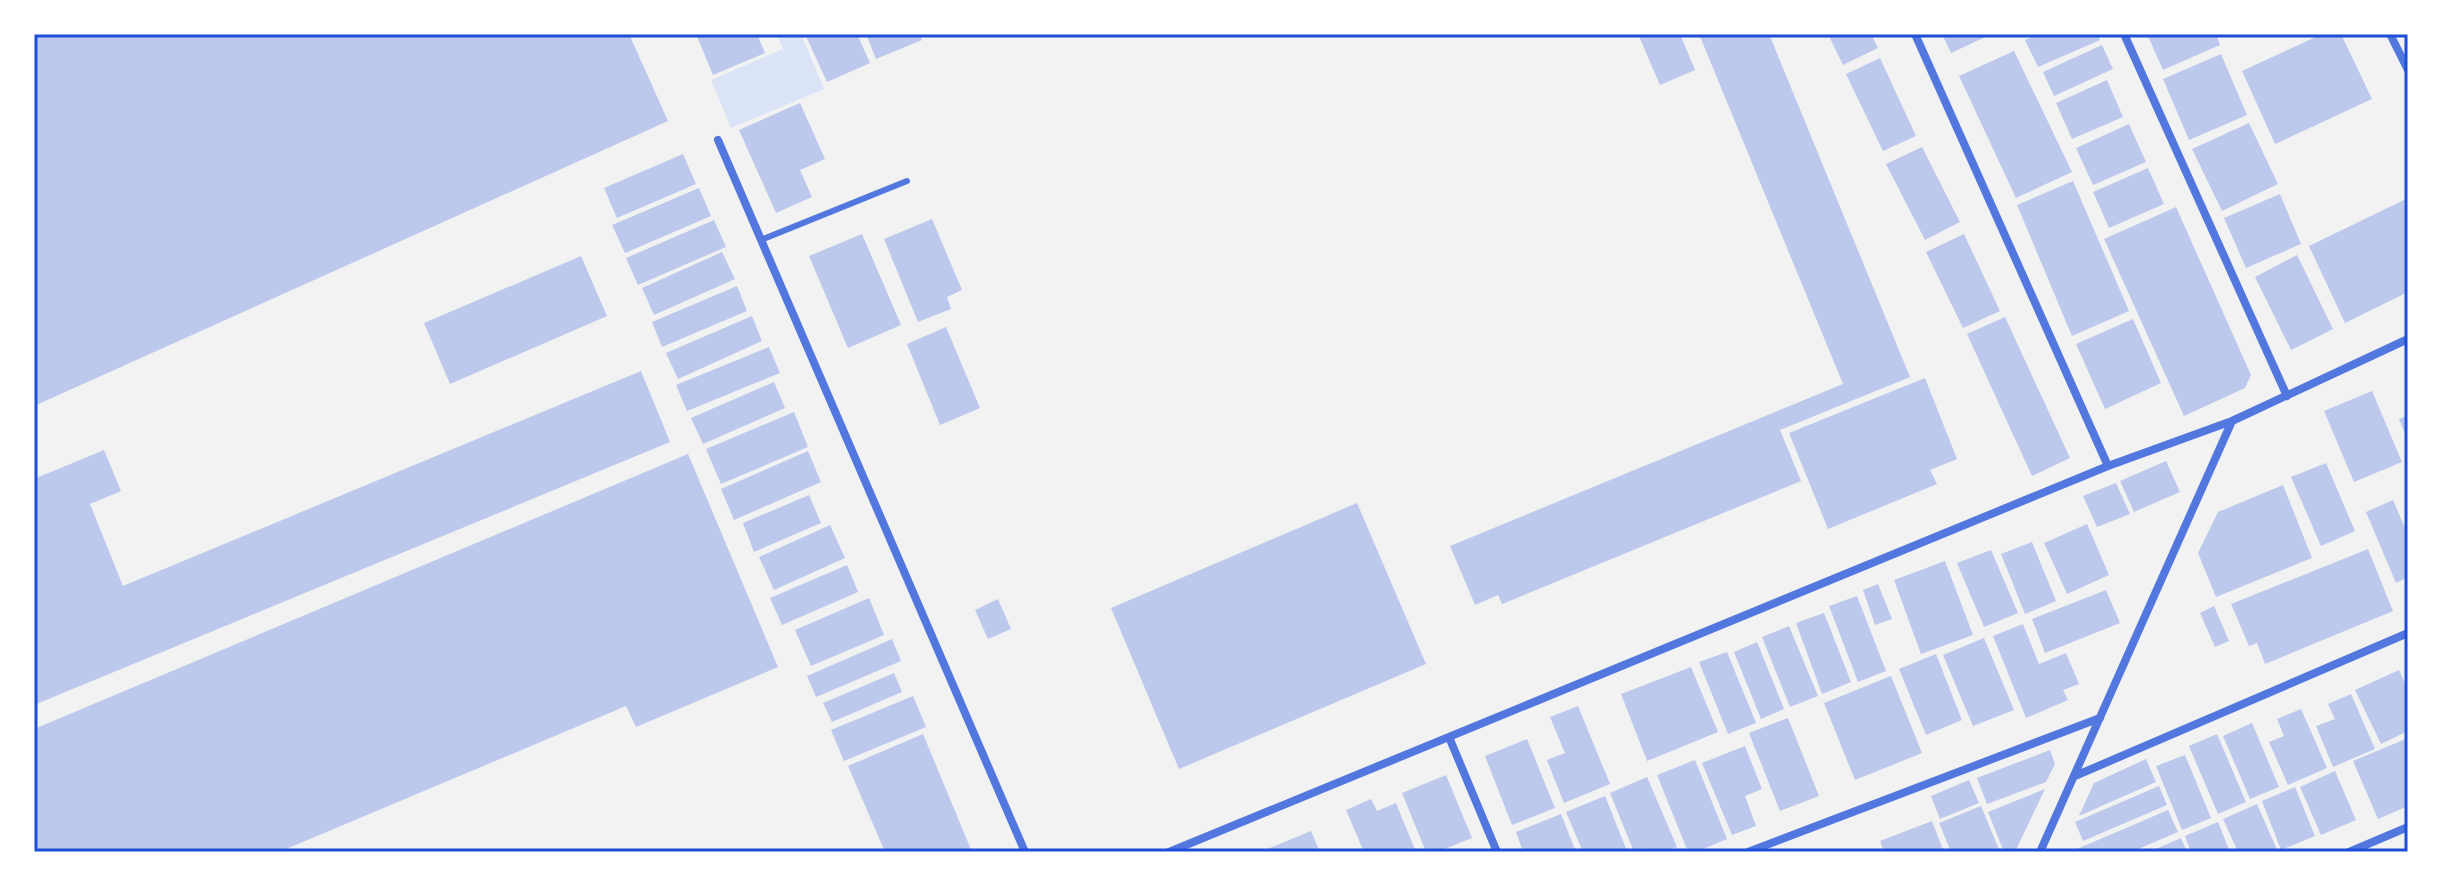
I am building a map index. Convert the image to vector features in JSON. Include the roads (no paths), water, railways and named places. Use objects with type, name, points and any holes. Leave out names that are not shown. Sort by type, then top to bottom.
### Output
[{"type":"street","points":[[1915,34],[2108,466]]},
{"type":"street","points":[[2124,34],[2287,396]]},
{"type":"street","points":[[2390,34],[2408,70]]},
{"type":"street","points":[[718,140],[1025,852]]},
{"type":"street","points":[[1169,852],[2108,466],[2232,421],[2408,339]]},
{"type":"street","points":[[2040,852],[2232,421]]},
{"type":"street","points":[[2075,776],[2408,633]]},
{"type":"street","points":[[1748,852],[2100,718]]},
{"type":"street","points":[[1449,737],[1497,852]]},
{"type":"street","points":[[2349,852],[2408,827]]},
{"type":"lane","points":[[761,240],[907,181]]}]
